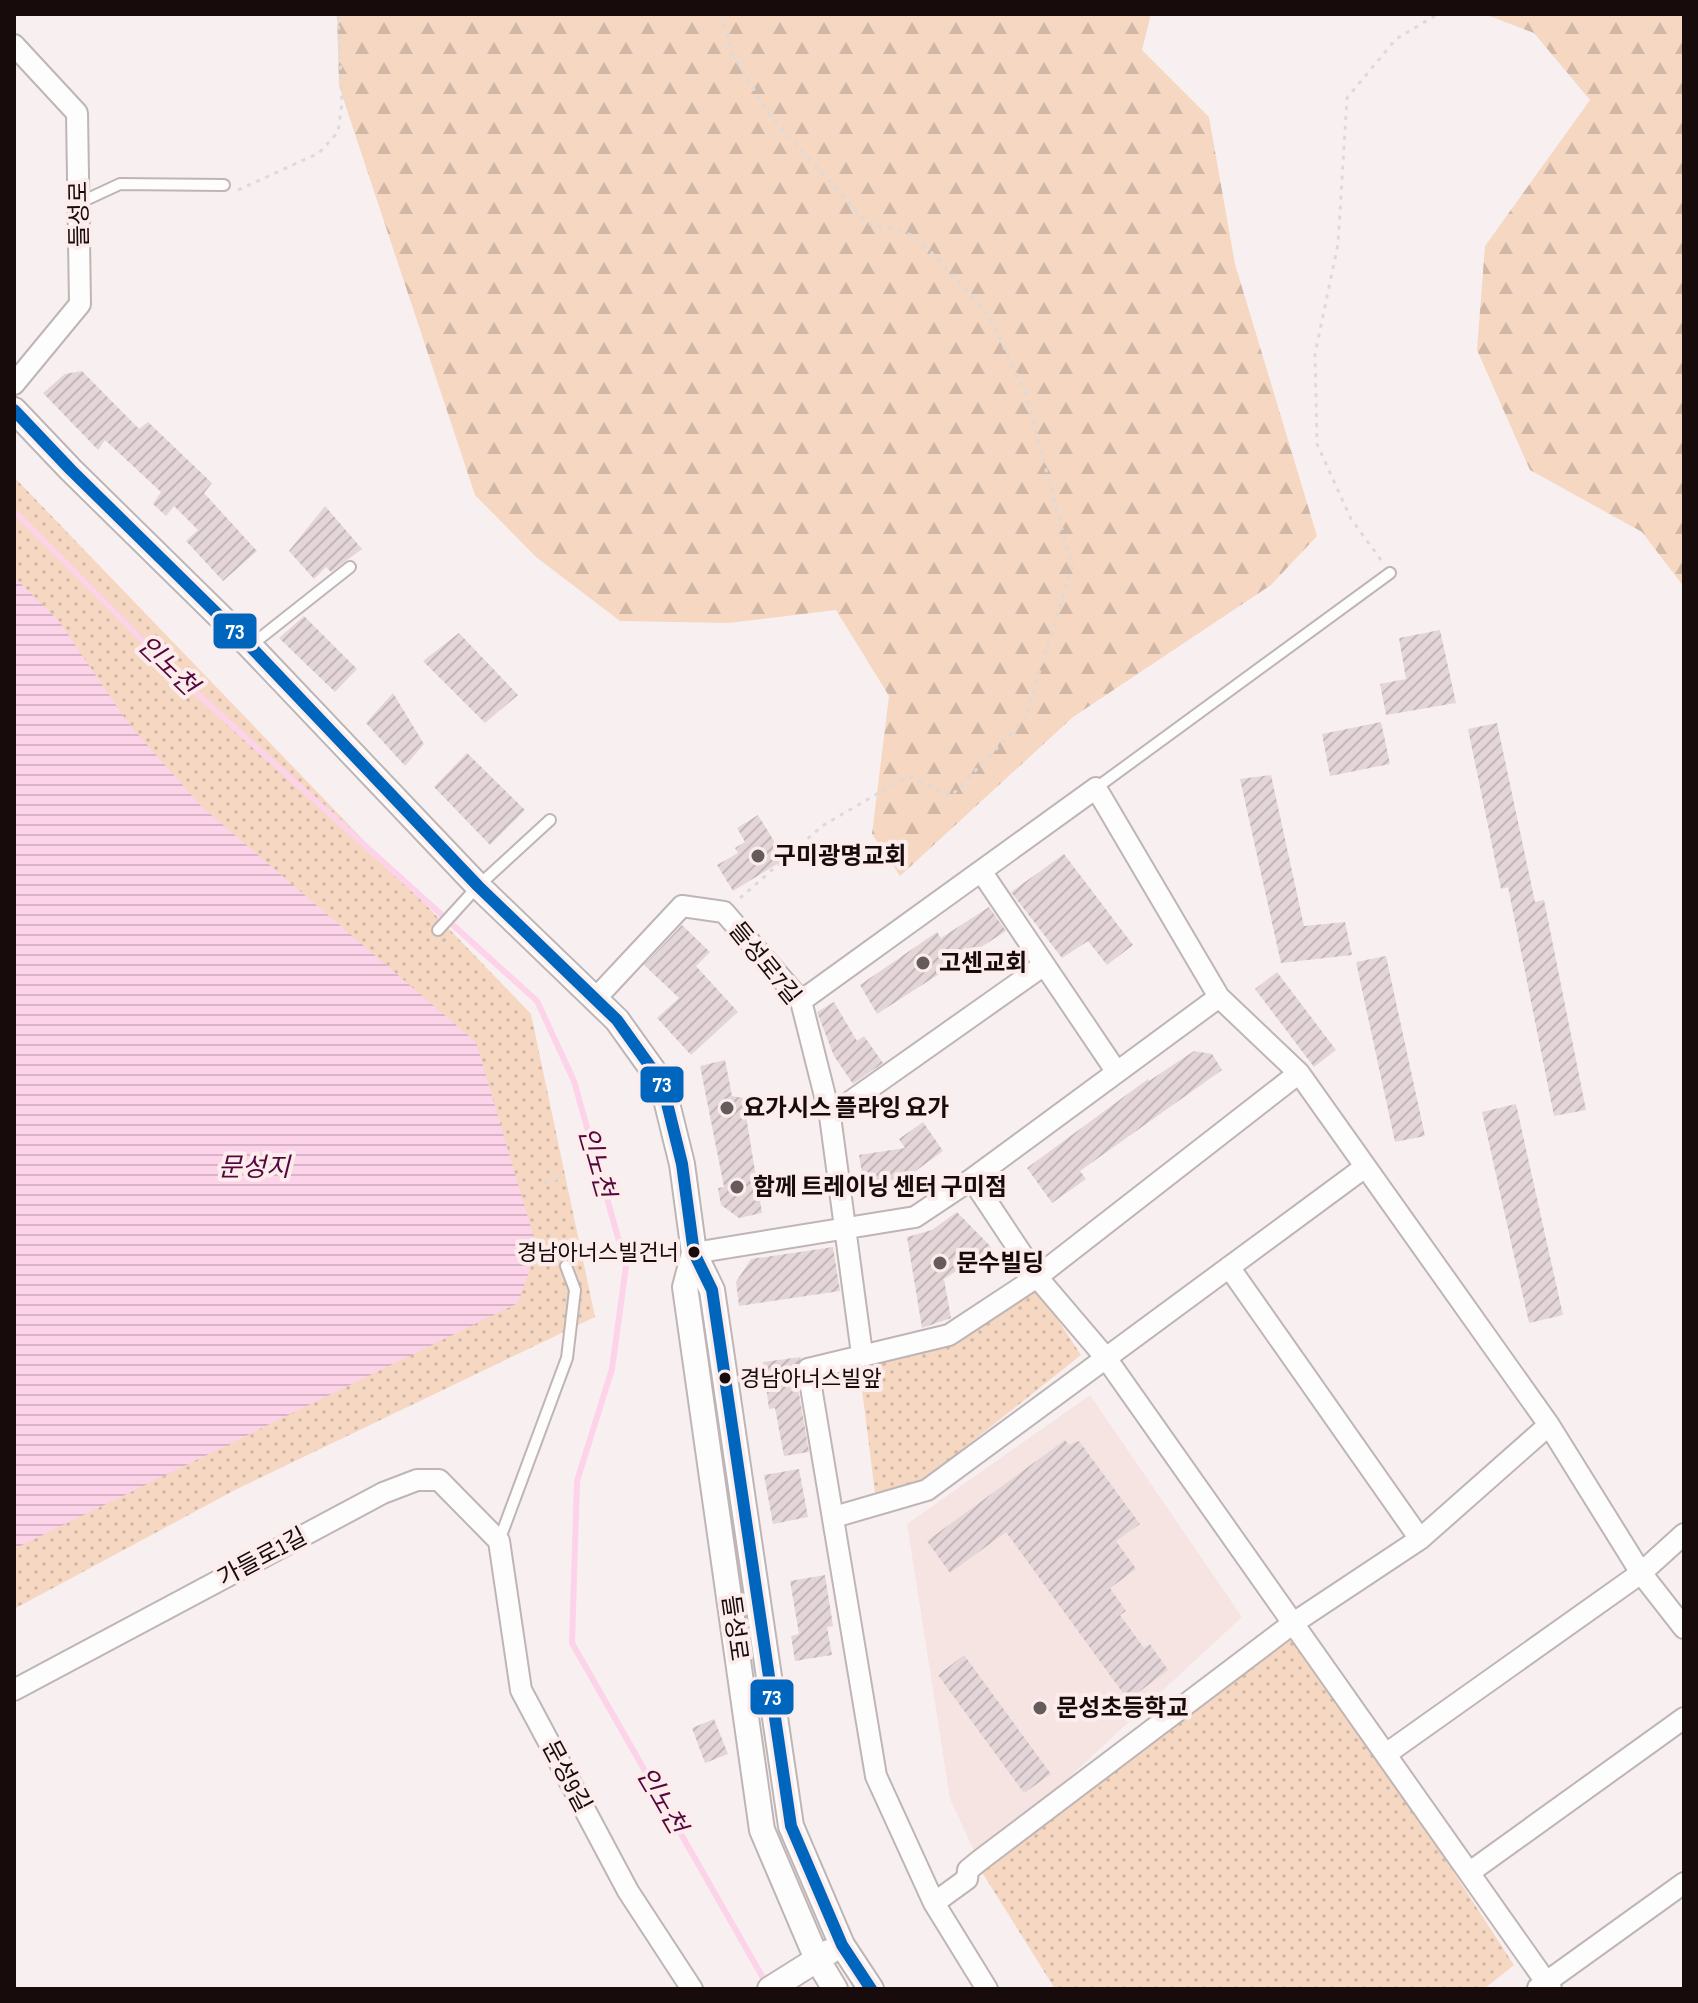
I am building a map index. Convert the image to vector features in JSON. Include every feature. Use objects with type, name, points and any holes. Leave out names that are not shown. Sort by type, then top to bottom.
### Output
[{"type":"street","name":"들성로","points":[[14,45],[77,113],[80,304],[14,384]]},
{"type":"street","name":"들성로","points":[[14,410],[250,646],[478,886],[596,998],[617,1020],[662,1083],[682,1164],[694,1253],[712,1290],[791,1826],[849,1955],[871,1989]]},
{"type":"street","points":[[801,1001],[1096,788],[1219,997],[1299,1073],[1549,1425],[1641,1573],[1684,1628]]},
{"type":"street","points":[[981,871],[1116,1071]]},
{"type":"street","name":"들성로7길","points":[[596,998],[682,906],[724,912],[801,1001],[830,1116],[862,1354]]},
{"type":"street","points":[[830,1116],[1044,965]]},
{"type":"street","points":[[694,1253],[843,1226],[915,1217],[972,1179],[1219,997]]},
{"type":"street","points":[[987,1989],[934,1903],[876,1776],[808,1369],[949,1335],[1037,1277],[1299,1073]]},
{"type":"street","points":[[834,1517],[927,1490],[1365,1167]]},
{"type":"street","points":[[972,1179],[1037,1277],[1106,1358],[1470,1872],[1544,1987],[1684,1883]]},
{"type":"street","name":"들성로","points":[[694,1253],[685,1287],[762,1830],[819,1978]]},
{"type":"street","points":[[1229,1267],[1420,1539]]},
{"type":"street","points":[[934,1903],[967,1879],[968,1870],[979,1861],[1292,1624],[1420,1539],[1549,1425]]},
{"type":"street","name":"가들로1길","points":[[14,1690],[383,1493],[417,1480],[439,1480],[499,1541]]},
{"type":"street","points":[[1386,1754],[1641,1573],[1684,1534]]},
{"type":"street","name":"문성9길","points":[[499,1541],[521,1690],[628,1891],[692,1989]]},
{"type":"street","points":[[1470,1872],[1684,1718]]},
{"type":"street","points":[[770,1989],[819,1978],[849,1955]]},
{"type":"lane","points":[[79,203],[120,184],[224,185]]},
{"type":"lane","points":[[250,646],[350,567]]},
{"type":"lane","points":[[1096,788],[1390,573]]},
{"type":"lane","points":[[438,930],[478,886],[550,820]]},
{"type":"lane","points":[[499,1541],[567,1358],[575,1290],[566,1266]]},
{"type":"path","points":[[224,185],[236,191],[319,153],[338,132],[342,103],[338,14]]},
{"type":"path","points":[[722,14],[732,53],[768,113],[867,223],[912,235],[990,317],[1025,392],[1072,566],[1025,719],[951,796],[908,776],[822,826],[724,912]]},
{"type":"path","points":[[1390,573],[1351,519],[1317,444],[1315,354],[1338,244],[1347,98],[1396,39],[1438,14]]},
{"type":"path","points":[[544,1182],[565,1177]]},
{"type":"shaded area","name":"문성초등학교","points":[[1090,1395],[1242,1617],[979,1861],[950,1799],[907,1524]]},
{"type":"green space","points":[[337,14],[1151,14],[1142,50],[1209,117],[1235,264],[1317,536],[1271,585],[1073,717],[900,876],[872,834],[889,696],[836,610],[728,623],[620,621],[536,557],[475,495],[339,86]]},
{"type":"green space","points":[[1484,14],[1684,14],[1684,587],[1642,532],[1530,470],[1477,350],[1485,246],[1590,100],[1534,33]]},
{"type":"green space","name":"문성지","points":[[14,477],[531,1014],[595,1317],[235,1490],[14,1609]]},
{"type":"green space","points":[[1033,1282],[1081,1355],[915,1487],[875,1493],[858,1358],[950,1337]]},
{"type":"green space","points":[[1292,1624],[1514,1965],[1484,1989],[1055,1989],[980,1869]]},
{"type":"water","name":"문성지","points":[[14,577],[59,621],[128,723],[201,806],[476,1042],[537,1248],[518,1303],[14,1549]]},
{"type":"building","points":[[82,371],[139,429],[148,422],[212,483],[204,493],[257,551],[223,581],[186,541],[198,530],[174,506],[166,516],[153,504],[161,492],[105,440],[98,450],[43,393],[65,374]]},
{"type":"building","points":[[325,506],[362,549],[331,572],[326,567],[314,579],[289,551]]},
{"type":"building","points":[[304,616],[357,669],[335,692],[279,638]]},
{"type":"building","points":[[1440,630],[1456,703],[1386,715],[1380,684],[1406,679],[1399,638]]},
{"type":"building","points":[[459,633],[518,695],[485,723],[423,661]]},
{"type":"building","points":[[393,693],[424,744],[405,766],[366,723]]},
{"type":"building","points":[[1381,722],[1390,764],[1330,776],[1322,734]]},
{"type":"building","points":[[1497,723],[1535,902],[1544,900],[1586,1110],[1554,1116],[1508,887],[1501,889],[1468,729]]},
{"type":"building","points":[[467,753],[525,810],[490,845],[434,787]]},
{"type":"building","points":[[1271,775],[1304,926],[1345,922],[1352,955],[1281,963],[1240,779]]},
{"type":"building","name":"구미광명교회","points":[[758,815],[785,859],[733,891],[717,865],[738,853],[735,848],[745,842],[737,828]]},
{"type":"building","points":[[1064,854],[1133,945],[1107,965],[1088,941],[1062,958],[1011,892]]},
{"type":"building","points":[[989,907],[1006,931],[877,1014],[860,985],[937,932],[941,938]]},
{"type":"building","points":[[682,925],[710,952],[696,966],[738,1012],[691,1055],[657,1018],[679,998],[644,965]]},
{"type":"building","points":[[1386,956],[1425,1136],[1395,1142],[1356,962]]},
{"type":"building","points":[[1277,972],[1336,1050],[1314,1067],[1255,989]]},
{"type":"building","points":[[834,1002],[857,1041],[864,1036],[883,1063],[853,1084],[834,1056],[817,1012]]},
{"type":"building","points":[[1194,1051],[1212,1054],[1222,1070],[1080,1171],[1086,1179],[1052,1203],[1027,1168],[1148,1079]]},
{"type":"building","points":[[725,1060],[732,1096],[743,1098],[762,1213],[739,1218],[721,1205],[718,1188],[724,1187],[700,1066]]},
{"type":"building","points":[[1516,1104],[1563,1315],[1529,1323],[1482,1112]]},
{"type":"building","points":[[923,1122],[943,1151],[906,1178],[864,1185],[859,1155],[905,1148],[899,1139]]},
{"type":"building","name":"문수빌딩","points":[[957,1212],[992,1248],[944,1279],[951,1318],[922,1328],[907,1237],[932,1230]]},
{"type":"building","points":[[833,1247],[840,1291],[739,1306],[736,1282],[751,1259]]},
{"type":"building","points":[[801,1357],[795,1371],[809,1452],[784,1456],[775,1408],[769,1409],[763,1362]]},
{"type":"building","points":[[1065,1440],[1069,1445],[1079,1441],[1140,1524],[1116,1541],[1136,1569],[1110,1588],[1126,1611],[1120,1615],[1144,1648],[1150,1644],[1168,1670],[1128,1700],[1006,1532],[950,1573],[927,1541]]},
{"type":"building","points":[[799,1469],[808,1517],[773,1524],[764,1475]]},
{"type":"building","points":[[825,1575],[833,1626],[827,1627],[832,1655],[795,1661],[791,1636],[799,1634],[790,1581]]},
{"type":"building","points":[[964,1655],[1051,1774],[1024,1793],[938,1675]]},
{"type":"building","points":[[714,1719],[728,1754],[705,1763],[692,1728]]},
{"type":"waterway","name":"인노천","points":[[14,511],[182,680],[537,1001],[574,1081],[626,1266],[612,1369],[577,1481],[572,1643],[766,1983]]},
{"type":"transit line","name":"73","points":[[14,410],[250,646],[478,886],[617,1020],[662,1083],[682,1164],[694,1253],[712,1290],[791,1826],[842,1945],[871,1989]]},
{"type":"place","name":"구미광명교회","points":[[758,856]]},
{"type":"place","name":"고센교회","points":[[923,963]]},
{"type":"place","name":"요가시스 플라잉 요가","points":[[727,1108]]},
{"type":"place","name":"함께 트레이닝 센터 구미점","points":[[737,1187]]},
{"type":"place","name":"경남아너스빌건너","points":[[694,1252]]},
{"type":"place","name":"문수빌딩","points":[[940,1263]]},
{"type":"place","name":"경남아너스빌앞","points":[[725,1378]]},
{"type":"place","name":"문성초등학교","points":[[1040,1708]]}]
